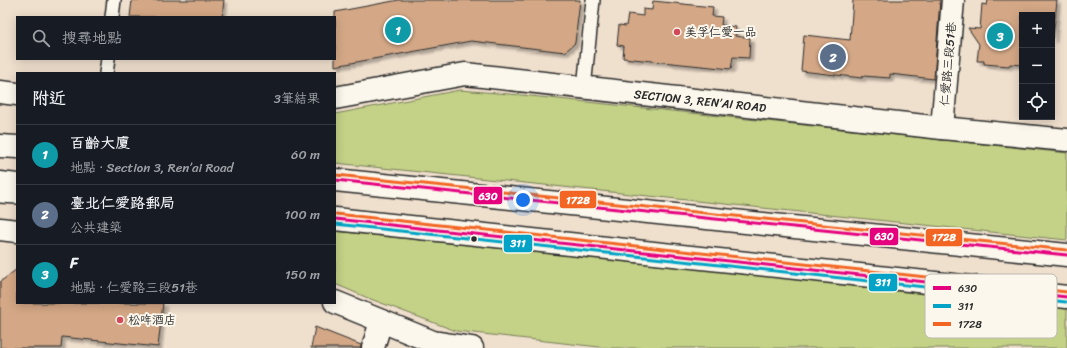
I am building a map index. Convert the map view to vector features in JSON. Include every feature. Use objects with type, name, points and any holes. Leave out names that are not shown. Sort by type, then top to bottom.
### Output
[{"type":"main road","name":"仁愛路三段51巷","points":[[942,128],[953,0]]},
{"type":"main road","name":"SECTION 3, REN’AI ROAD","points":[[336,98],[465,74],[942,128],[1067,140]]},
{"type":"main road","points":[[0,92],[16,94]]},
{"type":"main road","points":[[0,146],[16,148]]},
{"type":"main road","points":[[336,180],[1067,255]]},
{"type":"main road","points":[[0,183],[16,185]]},
{"type":"main road","points":[[336,219],[925,282]]},
{"type":"main road","points":[[0,229],[16,231]]},
{"type":"main road","points":[[1057,296],[1067,297]]},
{"type":"main road","points":[[336,302],[433,342],[472,348]]},
{"type":"main road","points":[[373,348],[381,321]]},
{"type":"lane","points":[[112,16],[114,0]]},
{"type":"lane","points":[[584,88],[593,0]]},
{"type":"lane","points":[[106,72],[108,60]]},
{"type":"lane","points":[[0,196],[16,197]]},
{"type":"lane","points":[[336,229],[925,292]]},
{"type":"lane","points":[[1057,306],[1067,307]]},
{"type":"green space","points":[[460,90],[521,95],[1067,153],[1067,240],[336,163],[336,114]]},
{"type":"green space","points":[[336,231],[925,293],[925,338],[1057,338],[1057,307],[1067,308],[1067,348],[608,348],[456,331],[336,284]]},
{"type":"building","points":[[132,0],[224,0],[222,16],[130,16]]},
{"type":"building","points":[[399,0],[580,0],[575,43],[565,52],[471,41],[335,66],[335,12]]},
{"type":"building","points":[[853,0],[940,0],[934,79],[890,74],[890,78],[863,76],[862,78],[801,71],[804,35],[850,40]]},
{"type":"building","points":[[988,0],[1057,0],[1055,20],[1055,12],[1019,12],[1019,65],[1010,64],[1009,66],[984,64],[984,61],[977,61],[979,44],[968,28],[980,29],[982,4],[987,5]]},
{"type":"building","name":"美孚仁愛一品","points":[[653,1],[713,7],[712,16],[722,17],[721,25],[736,27],[735,36],[750,38],[749,58],[733,57],[731,69],[623,58],[624,46],[617,45],[619,25],[626,26],[628,14],[643,16],[643,9],[652,10]]},
{"type":"building","points":[[16,270],[16,304],[163,304],[158,347],[62,337],[61,348],[0,348],[0,282]]},
{"type":"building","points":[[315,327],[361,345],[361,348],[311,348]]},
{"type":"transit line","name":"1728","points":[[336,175],[1067,250]]},
{"type":"transit line","name":"630","points":[[336,180],[1067,255]]},
{"type":"transit line","name":"1728","points":[[336,214],[925,277]]},
{"type":"transit line","name":"630","points":[[336,219],[925,282]]},
{"type":"transit line","name":"311","points":[[336,224],[925,287]]},
{"type":"transit line","name":"1728","points":[[1057,291],[1067,292]]},
{"type":"transit line","name":"630","points":[[1057,296],[1067,297]]},
{"type":"transit line","name":"311","points":[[1057,301],[1066,302]]},
{"type":"place","name":"百齡大廈","points":[[398,30]]},
{"type":"place","name":"美孚仁愛一品","points":[[677,32]]},
{"type":"place","name":"F","points":[[1000,36]]},
{"type":"place","name":"臺北仁愛路郵局","points":[[833,57]]},
{"type":"place","name":"松哖酒店","points":[[120,320]]}]
